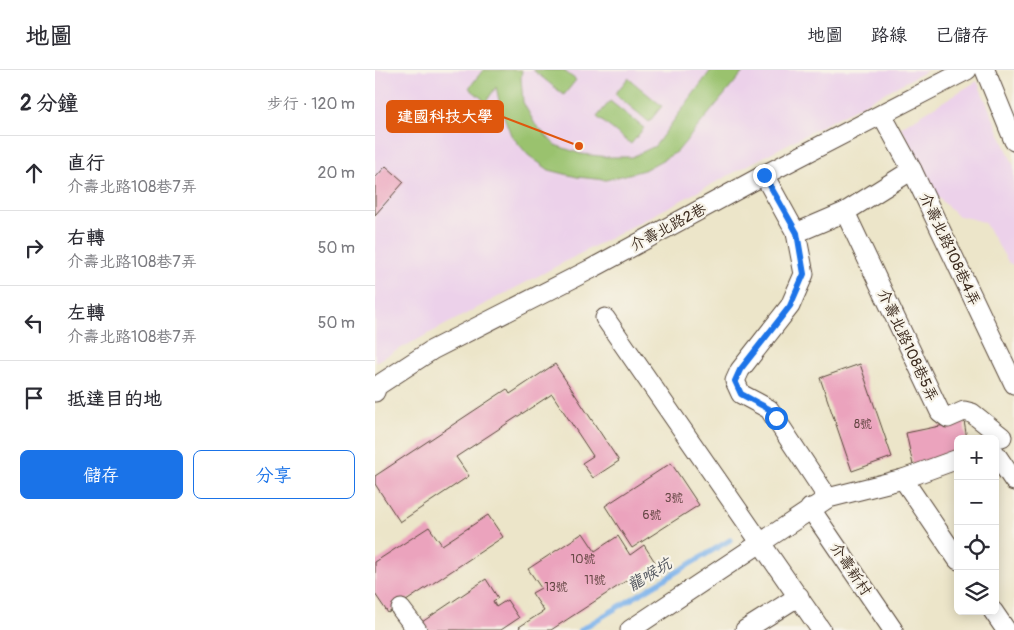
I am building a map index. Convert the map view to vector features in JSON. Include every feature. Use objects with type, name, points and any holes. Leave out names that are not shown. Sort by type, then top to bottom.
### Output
[{"type":"street","name":"介壽北路2巷","points":[[375,392],[377,386],[432,350],[591,269],[764,175],[967,70]]},
{"type":"street","points":[[985,70],[1014,141]]},
{"type":"street","name":"介壽北路108巷4弄","points":[[881,115],[912,170],[1014,384]]},
{"type":"street","points":[[797,233],[845,212],[912,170]]},
{"type":"street","points":[[764,175],[797,233],[804,274],[790,306],[740,370],[735,381],[741,394],[769,409],[828,498]]},
{"type":"street","name":"介壽北路108巷5弄","points":[[845,212],[940,412],[948,418],[964,411],[972,412],[1002,440]]},
{"type":"street","points":[[605,318],[821,630]]},
{"type":"street","points":[[1002,440],[1014,482]]},
{"type":"street","points":[[630,630],[810,508],[828,498],[903,479],[954,460]]},
{"type":"street","points":[[903,479],[954,554]]},
{"type":"street","name":"介壽新村","points":[[810,508],[893,630]]},
{"type":"street","points":[[745,630],[799,596]]},
{"type":"street","points":[[401,609],[417,630]]},
{"type":"street","points":[[996,615],[1006,630]]},
{"type":"shaded area","points":[[375,70],[928,70],[375,362]]},
{"type":"shaded area","points":[[977,81],[1014,166],[1014,265],[1009,263],[984,222],[956,215],[936,195],[901,127]]},
{"type":"green space","points":[[483,70],[522,70],[523,102],[535,124],[555,145],[581,154],[632,157],[655,146],[711,70],[745,70],[677,152],[644,170],[606,180],[577,177],[549,170],[528,155],[511,135],[501,109],[496,87],[486,102],[469,88]]},
{"type":"green space","points":[[533,70],[563,70],[576,80],[564,95]]},
{"type":"green space","points":[[628,78],[662,106],[649,122],[615,94]]},
{"type":"green space","points":[[610,101],[644,128],[631,144],[597,117]]},
{"type":"building","points":[[386,166],[404,182],[375,215],[375,178]]},
{"type":"building","points":[[555,364],[619,461],[593,478],[582,463],[593,456],[552,394],[456,457],[469,476],[400,522],[375,484],[375,476],[507,389],[510,394]]},
{"type":"building","points":[[860,364],[892,457],[852,471],[820,378]]},
{"type":"building","points":[[964,421],[966,435],[954,435],[954,457],[913,465],[906,433]]},
{"type":"building","points":[[671,463],[699,505],[632,548],[605,506]]},
{"type":"building","points":[[488,515],[503,537],[388,613],[375,594],[375,562],[429,527],[442,545]]},
{"type":"building","points":[[583,533],[595,551],[618,536],[630,555],[644,545],[655,562],[551,630],[521,630],[519,627],[544,611],[532,593],[541,588],[528,569]]},
{"type":"building","points":[[486,579],[498,598],[493,601],[496,607],[507,600],[519,618],[501,630],[423,630],[419,624]]},
{"type":"waterway","name":"龍喉坑","points":[[580,630],[730,540]]},
{"type":"place","name":"建國科技大學","points":[[579,146]]},
{"type":"route","points":[[764,175],[797,233],[804,274],[790,306],[740,370],[735,381],[741,394],[769,409],[776,418]]}]
